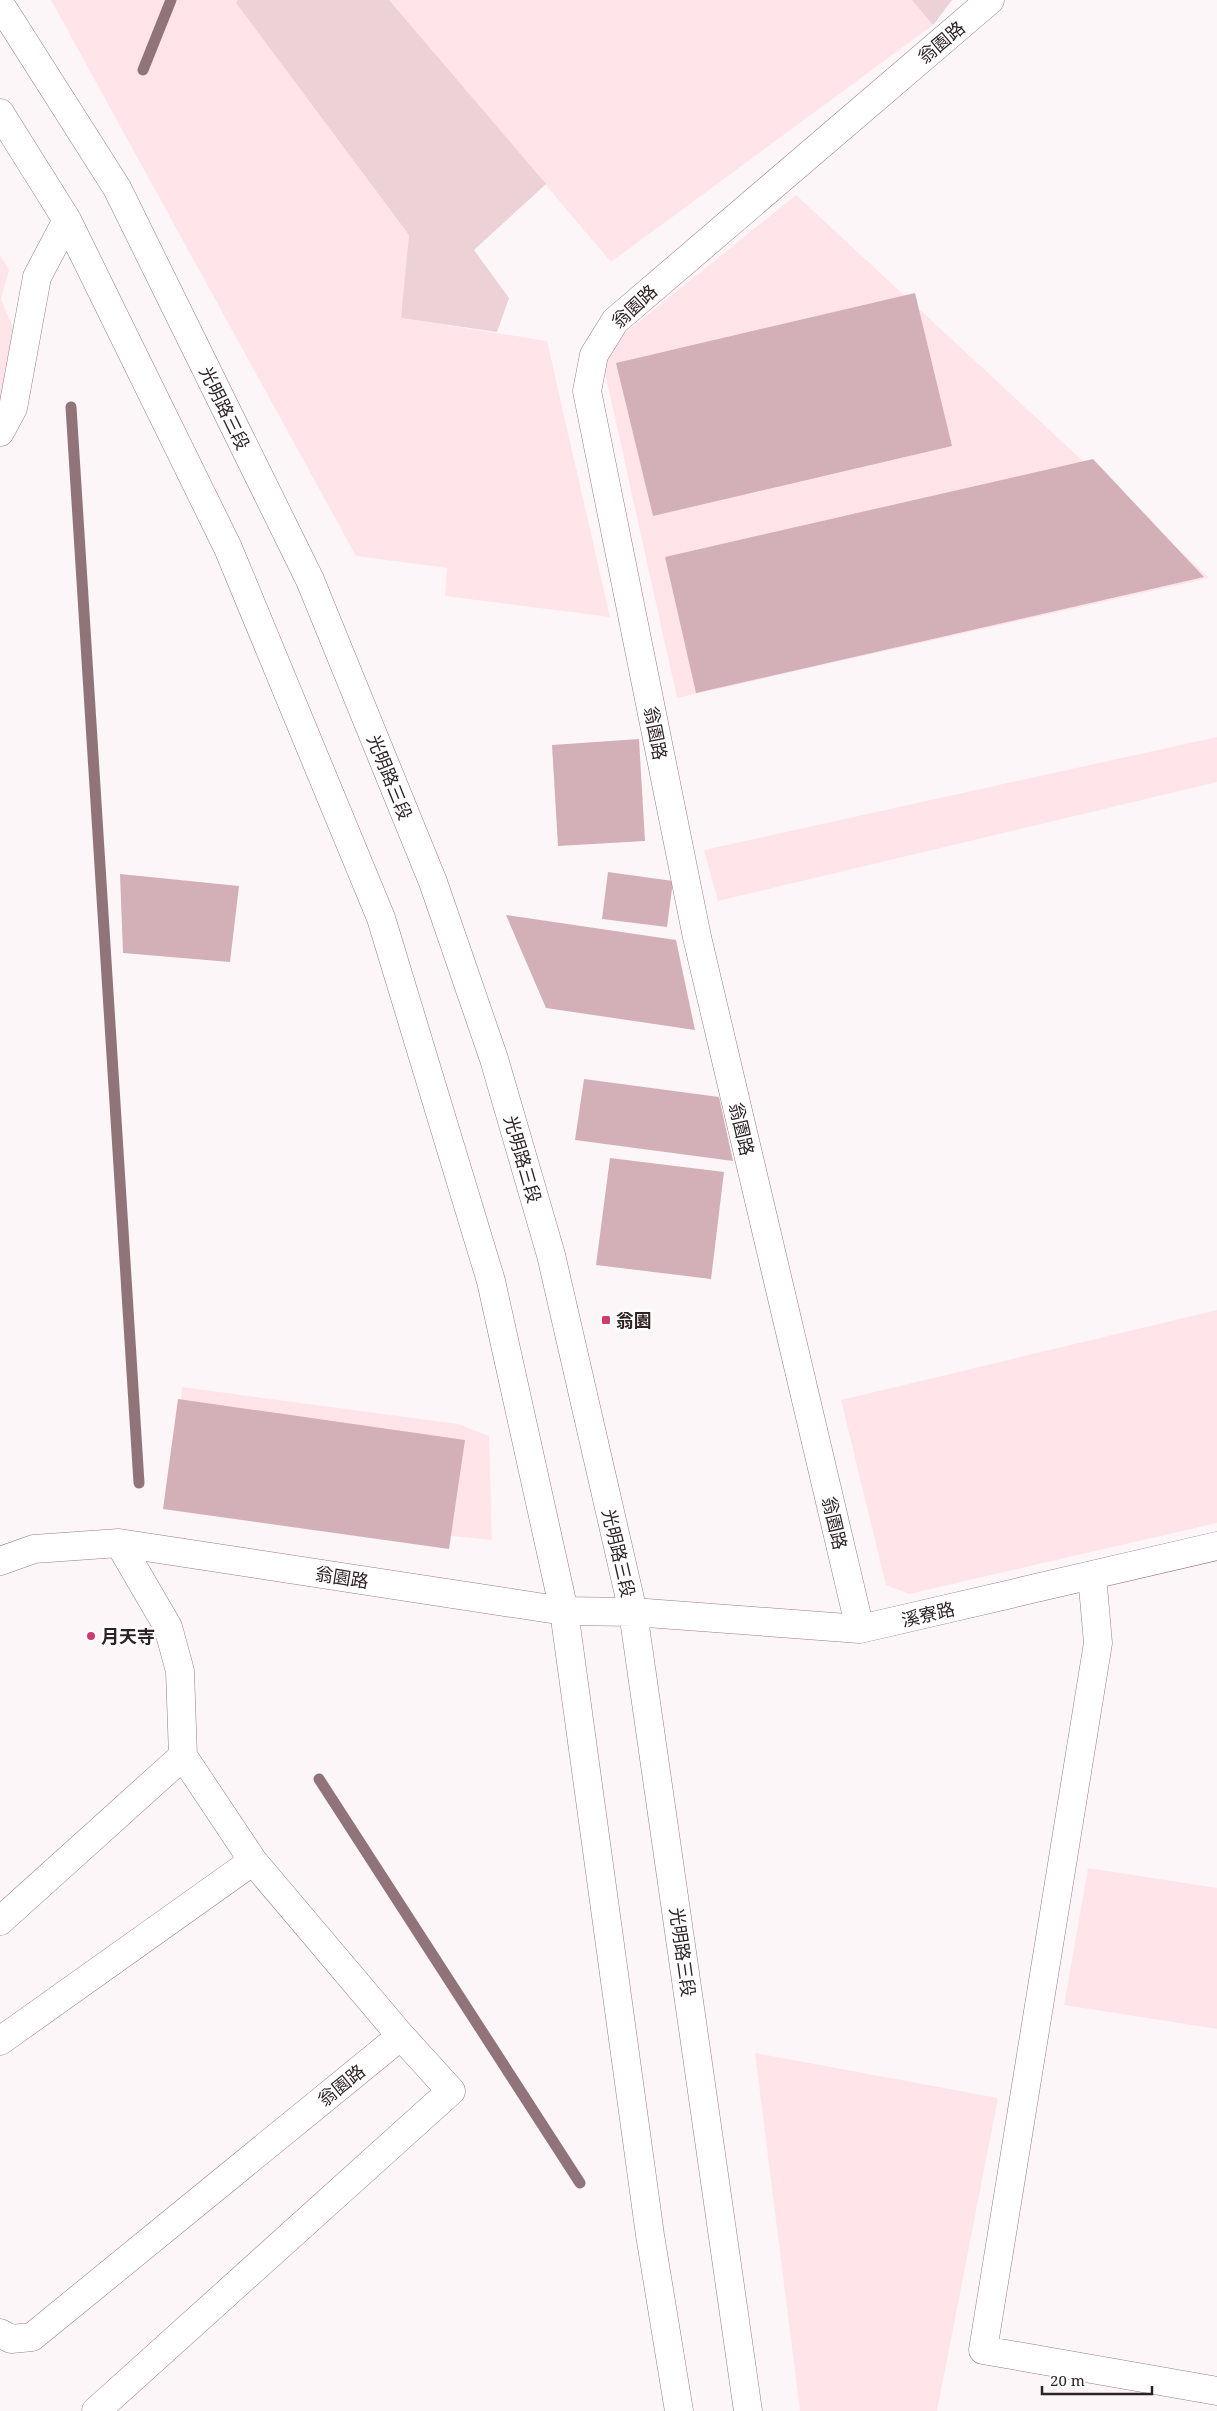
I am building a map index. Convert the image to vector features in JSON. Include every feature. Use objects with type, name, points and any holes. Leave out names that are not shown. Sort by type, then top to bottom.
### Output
[{"type":"street","name":"翁園路","points":[[860,1629],[697,937],[587,391],[594,355],[615,321],[990,0]]},
{"type":"street","name":"光明路三段","points":[[0,4],[117,188],[310,580],[433,882],[494,1059],[551,1255],[633,1612],[741,2410]]},
{"type":"street","points":[[0,113],[67,220],[228,548],[381,918],[491,1281],[564,1611],[650,2235],[679,2411]]},
{"type":"street","points":[[0,432],[13,408],[37,277],[67,220]]},
{"type":"street","name":"翁園路","points":[[0,1561],[34,1549],[120,1543],[564,1611],[633,1612]]},
{"type":"street","points":[[96,2411],[451,2091],[401,2036],[254,1861],[184,1756],[180,1671],[168,1627],[120,1543]]},
{"type":"street","name":"溪寮路","points":[[633,1612],[860,1629],[1217,1546]]},
{"type":"street","points":[[1092,1575],[1098,1643],[982,2350],[1217,2391]]},
{"type":"street","points":[[0,1921],[184,1756]]},
{"type":"street","points":[[0,2041],[254,1861]]},
{"type":"street","name":"翁園路","points":[[0,2333],[11,2339],[32,2337],[401,2036]]},
{"type":"shaded area","points":[[51,0],[237,0],[236,3],[409,235],[402,318],[547,341],[610,617],[445,596],[447,568],[356,556]]},
{"type":"shaded area","points":[[237,0],[389,0],[546,184],[474,250],[509,298],[497,332],[401,318],[409,235],[236,3]]},
{"type":"shaded area","points":[[389,0],[912,0],[933,25],[611,262]]},
{"type":"shaded area","points":[[912,0],[952,0],[933,25]]},
{"type":"shaded area","points":[[796,195],[1209,578],[677,698],[603,364],[610,345]]},
{"type":"shaded area","points":[[0,255],[9,270],[1,299],[15,333],[18,367],[0,402]]},
{"type":"shaded area","points":[[1217,737],[1217,782],[718,901],[704,850]]},
{"type":"shaded area","points":[[1217,1310],[1217,1523],[909,1594],[886,1585],[841,1400]]},
{"type":"shaded area","points":[[182,1387],[458,1424],[489,1436],[492,1540],[175,1508]]},
{"type":"shaded area","points":[[1088,1868],[1217,1888],[1217,2029],[1064,2005]]},
{"type":"shaded area","points":[[755,2053],[998,2098],[937,2411],[800,2411]]},
{"type":"building","points":[[915,293],[952,446],[653,516],[616,363]]},
{"type":"building","points":[[1093,459],[1204,577],[696,693],[665,557]]},
{"type":"building","points":[[639,739],[645,841],[558,846],[552,745]]},
{"type":"building","points":[[608,872],[673,881],[667,927],[602,919]]},
{"type":"building","points":[[120,874],[239,886],[230,962],[123,953]]},
{"type":"building","points":[[506,915],[676,940],[695,1030],[546,1008]]},
{"type":"building","points":[[584,1079],[719,1097],[733,1161],[575,1140]]},
{"type":"building","points":[[610,1158],[724,1172],[711,1279],[596,1265]]},
{"type":"building","points":[[178,1399],[465,1440],[449,1549],[163,1509]]},
{"type":"waterway","points":[[143,70],[171,0]]},
{"type":"waterway","points":[[71,407],[139,1483]]},
{"type":"waterway","points":[[319,1779],[580,2183]]},
{"type":"place","name":"翁園","points":[[606,1320]]},
{"type":"place","name":"月天寺","points":[[91,1636]]}]
